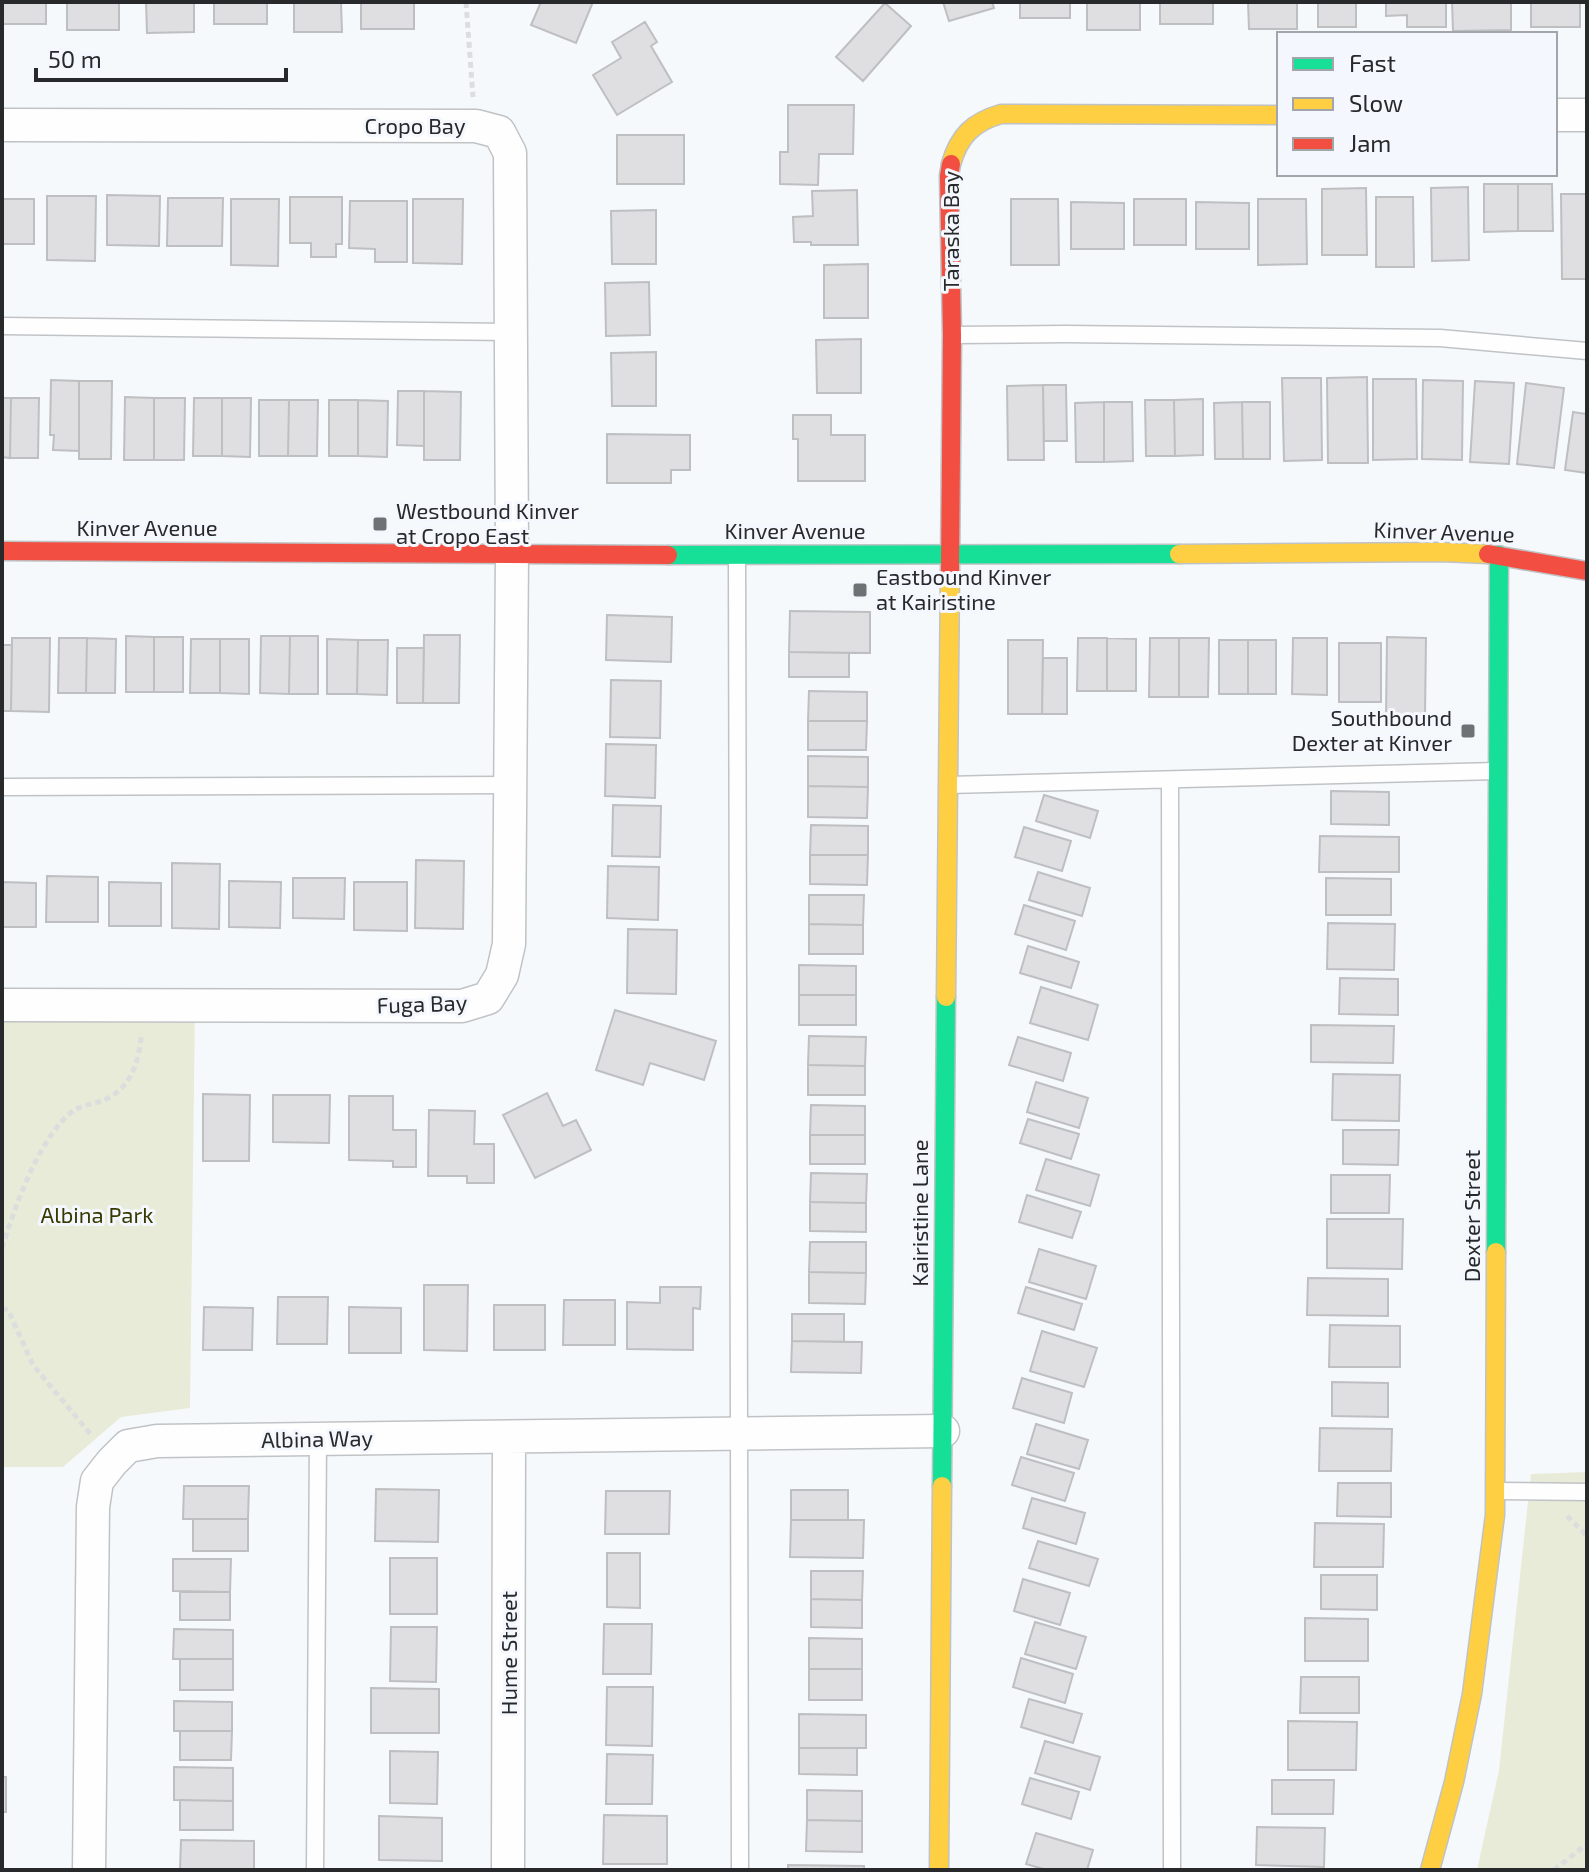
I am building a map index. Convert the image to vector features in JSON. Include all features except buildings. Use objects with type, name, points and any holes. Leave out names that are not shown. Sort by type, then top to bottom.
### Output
[{"type":"street","name":"Taraska Bay","points":[[948,556],[952,335],[949,176],[953,152],[966,130],[981,119],[1001,114],[1277,115]]},
{"type":"street","points":[[1557,115],[1587,115]]},
{"type":"street","name":"Cropo Bay","points":[[2,125],[476,126],[499,132],[510,153],[512,554]]},
{"type":"street","name":"Kinver Avenue","points":[[2,551],[948,556],[1426,552],[1499,555],[1587,571]]},
{"type":"street","name":"Fuga Bay","points":[[2,1005],[462,1006],[488,998],[502,975],[509,944],[512,554]]},
{"type":"street","name":"Dexter Street","points":[[1430,1870],[1461,1761],[1482,1643],[1495,1515],[1499,555]]},
{"type":"street","name":"Kairistine Lane","points":[[939,1870],[948,556]]},
{"type":"street","name":"Albina Way","points":[[112,1462],[128,1446],[157,1441],[943,1431]]},
{"type":"street","name":"Hume Street","points":[[508,1870],[509,1437]]},
{"type":"street","points":[[89,1870],[93,1507],[97,1481],[112,1462]]},
{"type":"lane","points":[[2,326],[511,332]]},
{"type":"lane","points":[[952,335],[1440,338],[1587,351]]},
{"type":"lane","points":[[737,555],[740,1870]]},
{"type":"lane","points":[[947,785],[1498,771]]},
{"type":"lane","points":[[1170,780],[1172,1870]]},
{"type":"lane","points":[[2,787],[510,785]]},
{"type":"lane","points":[[315,1870],[318,1439]]},
{"type":"lane","points":[[1495,1491],[1587,1492]]},
{"type":"path","points":[[466,2],[476,126]]},
{"type":"path","points":[[2,1248],[12,1215],[47,1139],[81,1105],[111,1097],[126,1082],[139,1061],[144,1005]]},
{"type":"path","points":[[2,1308],[8,1310],[33,1365],[112,1462]]},
{"type":"path","points":[[1559,1513],[1567,1515],[1587,1536]]},
{"type":"path","points":[[1554,1870],[1587,1844]]},
{"type":"green space","name":"Albina Park","points":[[195,1006],[190,1408],[121,1417],[63,1467],[2,1467],[2,1021]]},
{"type":"green space","points":[[1587,1472],[1587,1870],[1477,1870],[1499,1770],[1531,1474]]},
{"type":"traffic: fast","points":[[668,555],[1179,554]]},
{"type":"traffic: fast","points":[[1496,1252],[1499,555]]},
{"type":"traffic: fast","points":[[942,1486],[946,997]]},
{"type":"traffic: slow","points":[[951,164],[968,132],[982,121],[1001,114],[1277,115]]},
{"type":"traffic: slow","points":[[1179,554],[1488,554]]},
{"type":"traffic: slow","points":[[946,997],[950,571]]},
{"type":"traffic: slow","points":[[1430,1870],[1454,1782],[1472,1694],[1495,1515],[1496,1252]]},
{"type":"traffic: slow","points":[[939,1870],[942,1486]]},
{"type":"traffic: jam","points":[[950,571],[951,164]]},
{"type":"traffic: jam","points":[[2,551],[668,555]]},
{"type":"traffic: jam","points":[[1488,554],[1587,571]]},
{"type":"place","name":"Westbound Kinver at Cropo East","points":[[380,524]]},
{"type":"place","name":"Eastbound Kinver at Kairistine","points":[[860,590]]},
{"type":"place","name":"Southbound Dexter at Kinver","points":[[1468,731]]}]
